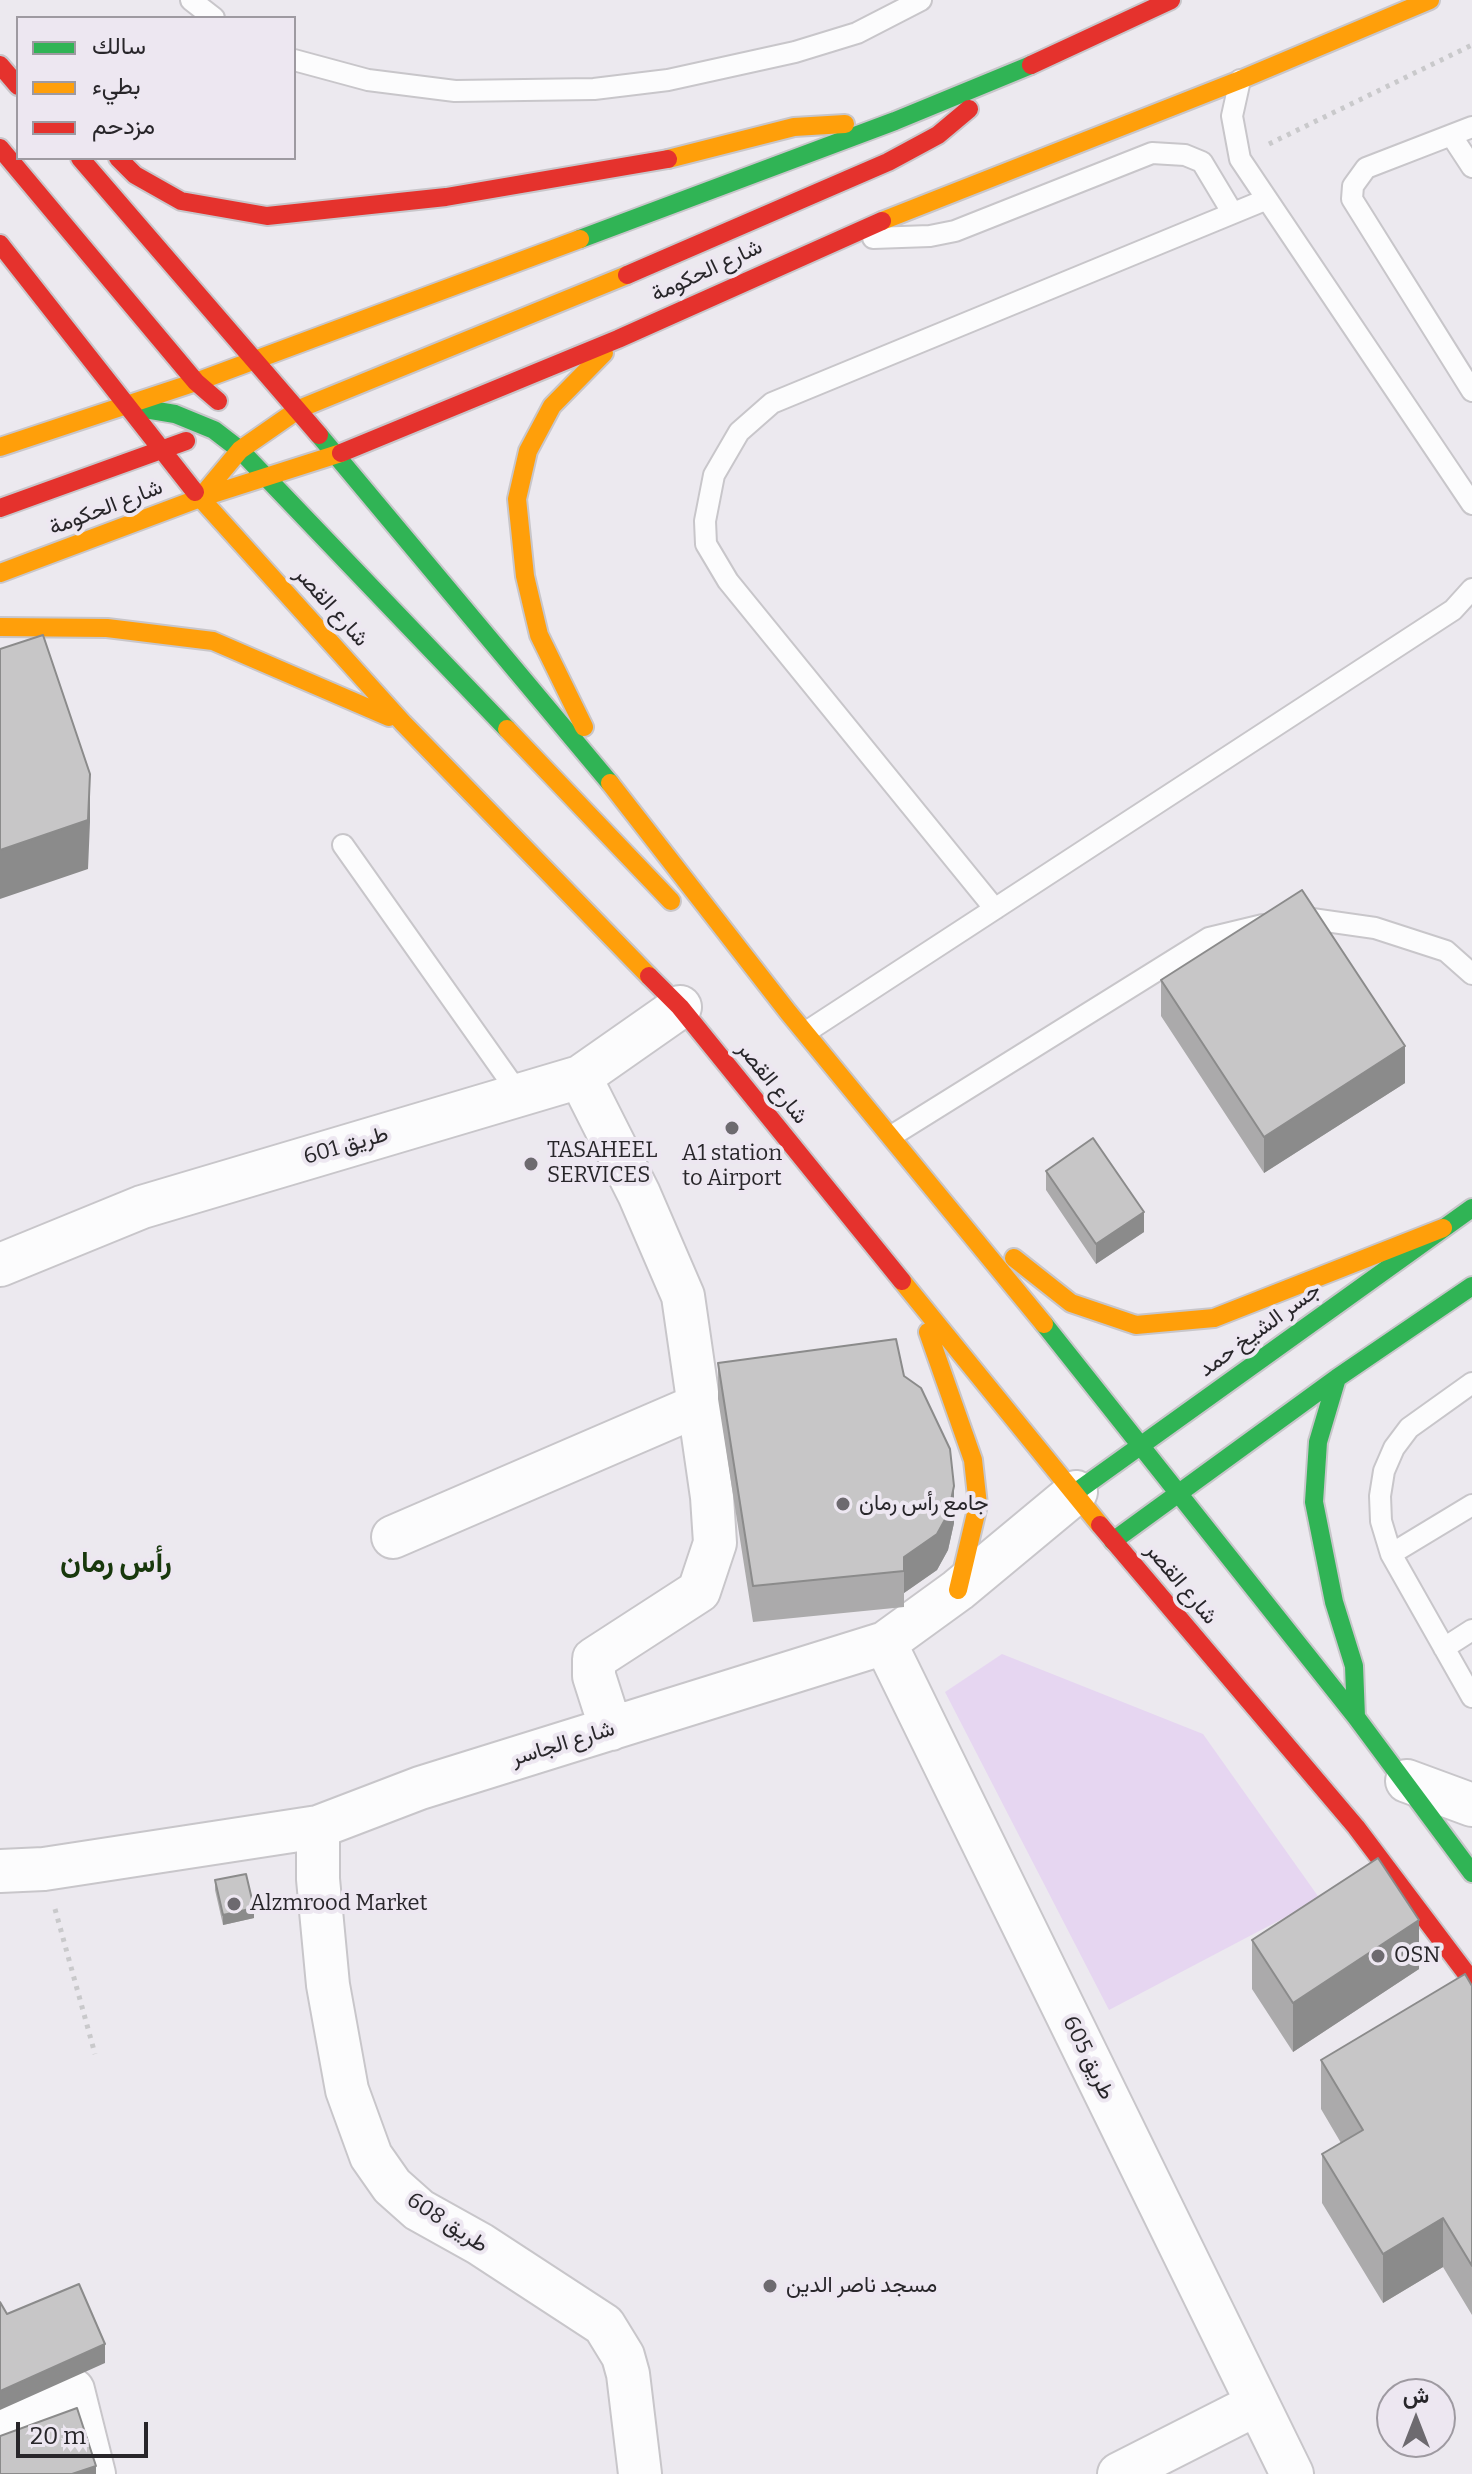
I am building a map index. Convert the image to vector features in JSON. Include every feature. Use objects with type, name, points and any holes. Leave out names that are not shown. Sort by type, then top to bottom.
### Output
[{"type":"main road","points":[[0,447],[196,382],[895,121],[1011,74],[1171,0]]},
{"type":"main road","name":"شارع الحكومة","points":[[0,573],[200,498],[334,456],[618,339],[833,240],[1117,125],[1240,80],[1430,0]]},
{"type":"main road","points":[[0,65],[16,84]]},
{"type":"main road","points":[[200,498],[240,450],[299,409],[708,242],[888,162],[938,135],[1011,74]]},
{"type":"main road","points":[[120,160],[135,175],[181,201],[267,216],[446,197],[667,159],[794,127],[895,121]]},
{"type":"main road","points":[[0,148],[196,382],[264,433],[334,456]]},
{"type":"main road","points":[[82,160],[299,409],[334,456],[616,790],[788,1012],[953,1209],[1407,1781],[1472,1873]]},
{"type":"main road","name":"شارع القصر","points":[[0,244],[200,498],[403,723],[680,1007],[1113,1541],[1356,1827],[1472,1981]]},
{"type":"main road","points":[[616,790],[539,635],[525,576],[517,499],[528,451],[552,406],[618,339]]},
{"type":"main road","points":[[250,382],[253,359]]},
{"type":"main road","points":[[125,406],[175,414],[214,430],[240,450],[656,887],[788,1012]]},
{"type":"main road","points":[[0,508],[163,451],[214,430],[237,413]]},
{"type":"main road","points":[[0,627],[107,628],[213,641],[403,723]]},
{"type":"main road","name":"جسر الشيخ حمد","points":[[1076,1492],[1472,1208]]},
{"type":"main road","points":[[953,1209],[1071,1303],[1136,1325],[1214,1318],[1443,1228]]},
{"type":"main road","points":[[1113,1541],[1337,1378],[1472,1286]]},
{"type":"main road","points":[[917,1303],[973,1460],[978,1505],[958,1590]]},
{"type":"main road","points":[[1337,1378],[1318,1442],[1314,1502],[1334,1602],[1354,1666],[1356,1717]]},
{"type":"street","name":"طريق 601","points":[[0,1265],[142,1207],[580,1077],[680,1007]]},
{"type":"street","points":[[580,1077],[639,1194],[683,1296],[715,1543],[699,1591],[594,1659],[594,1676],[611,1729]]},
{"type":"street","points":[[393,1537],[699,1405]]},
{"type":"street","name":"شارع الجاسر","points":[[0,1871],[44,1869],[318,1827],[420,1788],[885,1643],[958,1590],[1076,1492]]},
{"type":"street","name":"طريق 605","points":[[885,1643],[1292,2474]]},
{"type":"street","points":[[1407,1781],[1472,1805]]},
{"type":"street","name":"طريق 608","points":[[318,1827],[321,1919],[328,1985],[347,2090],[371,2156],[392,2186],[419,2210],[480,2244],[604,2325],[623,2356],[628,2374],[640,2474]]},
{"type":"street","points":[[0,2420],[73,2390],[94,2474]]},
{"type":"street","points":[[1119,2474],[1257,2404]]},
{"type":"lane","points":[[191,0],[211,16]]},
{"type":"lane","points":[[296,61],[368,80],[455,91],[594,89],[668,80],[795,52],[857,33],[921,0]]},
{"type":"lane","points":[[1240,80],[1232,116],[1240,159],[1472,504]]},
{"type":"lane","points":[[1472,127],[1366,168],[1353,186],[1352,199],[1472,391]]},
{"type":"lane","points":[[1451,135],[1472,167]]},
{"type":"lane","points":[[833,240],[930,236],[955,231],[1152,153],[1185,155],[1202,162],[1232,212]]},
{"type":"lane","points":[[995,909],[728,581],[706,544],[706,510],[714,475],[739,432],[772,403],[1265,200]]},
{"type":"lane","points":[[806,1032],[1453,610],[1472,589]]},
{"type":"lane","points":[[343,845],[519,1094]]},
{"type":"lane","points":[[893,1135],[1209,938],[1296,917],[1359,925],[1446,951],[1472,974]]},
{"type":"lane","points":[[1472,1383],[1409,1428],[1394,1448],[1384,1471],[1380,1496],[1381,1521],[1391,1554],[1472,1697]]},
{"type":"lane","points":[[1391,1554],[1472,1505]]},
{"type":"lane","points":[[1444,1648],[1472,1630]]},
{"type":"path","points":[[1240,159],[1472,45]]},
{"type":"path","points":[[44,1869],[95,2054]]},
{"type":"shaded area","points":[[1002,1654],[1203,1734],[1320,1899],[1109,2010],[945,1692]]},
{"type":"building","points":[[43,635],[90,774],[88,820],[0,850],[0,649]]},
{"type":"building","points":[[1302,890],[1405,1046],[1264,1137],[1161,980]]},
{"type":"building","points":[[1093,1138],[1144,1212],[1096,1244],[1046,1171]]},
{"type":"building","name":"جامع رأس رمان","points":[[896,1339],[904,1376],[921,1388],[950,1449],[954,1486],[948,1514],[937,1534],[904,1557],[904,1571],[753,1586],[718,1363]]},
{"type":"building","points":[[1378,1858],[1419,1920],[1293,2003],[1252,1940]]},
{"type":"building","name":"Alzmrood Market","points":[[246,1874],[254,1908],[223,1915],[215,1880]]},
{"type":"building","points":[[1465,1974],[1472,1986],[1472,2266],[1443,2218],[1383,2254],[1322,2154],[1363,2130],[1321,2060]]},
{"type":"building","points":[[79,2284],[105,2344],[0,2391],[0,2302],[7,2314]]},
{"type":"building","points":[[77,2408],[96,2466],[72,2474],[0,2474],[0,2436]]},
{"type":"traffic: fast","points":[[580,239],[895,121],[1031,65]]},
{"type":"traffic: fast","points":[[127,406],[175,414],[214,430],[240,450],[507,729]]},
{"type":"traffic: fast","points":[[319,435],[610,783]]},
{"type":"traffic: fast","points":[[1076,1492],[1472,1208]]},
{"type":"traffic: fast","points":[[1113,1541],[1337,1378],[1472,1286]]},
{"type":"traffic: fast","points":[[1044,1324],[1356,1717],[1472,1873]]},
{"type":"traffic: fast","points":[[1337,1378],[1318,1442],[1314,1502],[1334,1602],[1354,1666],[1356,1717]]},
{"type":"traffic: slow","points":[[882,221],[1240,80],[1430,0]]},
{"type":"traffic: slow","points":[[668,159],[794,127],[845,124]]},
{"type":"traffic: slow","points":[[0,447],[196,382],[580,239]]},
{"type":"traffic: slow","points":[[200,498],[240,450],[299,409],[627,275]]},
{"type":"traffic: slow","points":[[584,727],[539,635],[525,576],[517,499],[528,451],[552,406],[604,353]]},
{"type":"traffic: slow","points":[[0,573],[200,498],[341,453]]},
{"type":"traffic: slow","points":[[195,492],[403,723],[649,976]]},
{"type":"traffic: slow","points":[[0,627],[107,628],[213,641],[389,717]]},
{"type":"traffic: slow","points":[[507,729],[671,901]]},
{"type":"traffic: slow","points":[[610,783],[788,1012],[1044,1324]]},
{"type":"traffic: slow","points":[[1014,1258],[1071,1303],[1136,1325],[1214,1318],[1443,1228]]},
{"type":"traffic: slow","points":[[902,1281],[1100,1525]]},
{"type":"traffic: slow","points":[[928,1332],[973,1460],[978,1505],[958,1590]]},
{"type":"traffic: jam","points":[[1031,65],[1171,0]]},
{"type":"traffic: jam","points":[[0,65],[16,84]]},
{"type":"traffic: jam","points":[[627,275],[888,162],[938,135],[969,109]]},
{"type":"traffic: jam","points":[[0,148],[196,382],[218,401]]},
{"type":"traffic: jam","points":[[120,160],[135,175],[181,201],[267,216],[446,197],[668,159]]},
{"type":"traffic: jam","points":[[82,160],[319,435]]},
{"type":"traffic: jam","points":[[341,453],[618,339],[882,221]]},
{"type":"traffic: jam","points":[[0,244],[195,492]]},
{"type":"traffic: jam","points":[[0,508],[186,441]]},
{"type":"traffic: jam","points":[[649,976],[680,1007],[902,1281]]},
{"type":"traffic: jam","points":[[1100,1525],[1356,1827],[1472,1981]]},
{"type":"place","name":"A1 station to Airport","points":[[732,1128]]},
{"type":"place","name":"TASAHEEL SERVICES","points":[[531,1164]]},
{"type":"place","name":"جامع رأس رمان","points":[[843,1504]]},
{"type":"place","name":"Alzmrood Market","points":[[234,1904]]},
{"type":"place","name":"OSN","points":[[1378,1956]]},
{"type":"place","name":"مسجد ناصر الدين","points":[[770,2286]]},
{"type":"district","name":"رأس رمان","points":[[116,1564]]}]
